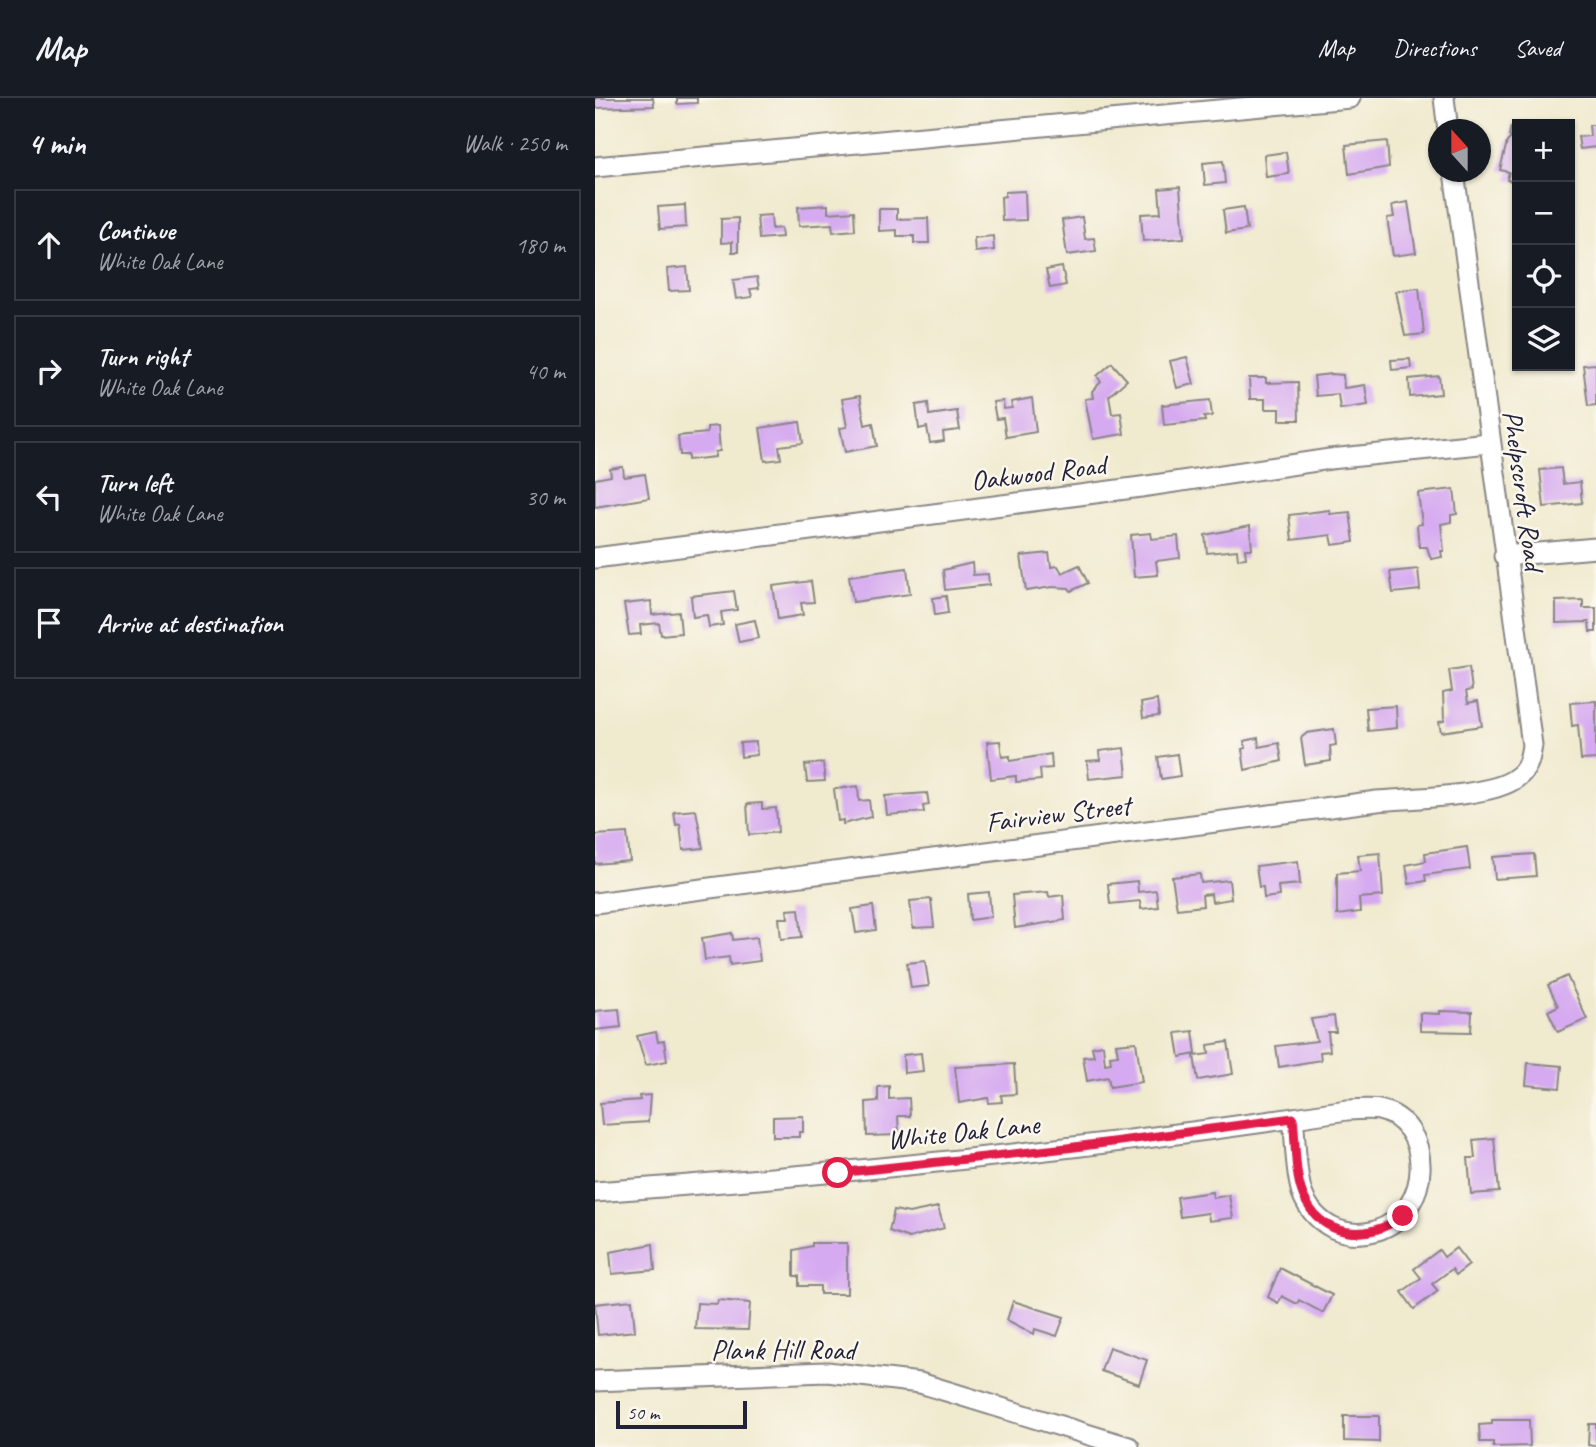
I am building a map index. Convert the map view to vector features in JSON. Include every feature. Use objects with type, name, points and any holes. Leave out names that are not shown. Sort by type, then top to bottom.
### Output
[{"type":"street","points":[[595,167],[1350,98]]},
{"type":"street","points":[[1444,98],[1447,119]]},
{"type":"street","name":"Phelpscroft Road","points":[[1455,182],[1504,556],[1532,745],[1530,760],[1523,772]]},
{"type":"street","name":"Oakwood Road","points":[[595,558],[1140,487],[1330,459],[1489,443]]},
{"type":"street","points":[[1504,556],[1596,548]]},
{"type":"street","name":"Fairview Street","points":[[595,903],[1377,801],[1463,793],[1505,785],[1523,772]]},
{"type":"street","name":"White Oak Lane","points":[[595,1192],[838,1173],[1067,1148],[1347,1110],[1379,1110],[1398,1118],[1412,1135],[1417,1150],[1419,1189],[1413,1203],[1392,1224],[1363,1234],[1341,1232],[1321,1222],[1302,1192],[1293,1118]]},
{"type":"street","name":"Plank Hill Road","points":[[595,1381],[827,1372],[920,1382],[1129,1447]]},
{"type":"building","points":[[595,98],[653,98],[654,106],[595,108]]},
{"type":"building","points":[[677,98],[697,98],[697,103],[677,104]]},
{"type":"building","points":[[1589,125],[1596,125],[1596,147],[1580,149],[1578,137],[1590,136]]},
{"type":"building","points":[[1512,137],[1512,181],[1507,180],[1509,172],[1500,170],[1507,142]]},
{"type":"building","points":[[1387,141],[1389,167],[1349,174],[1346,145]]},
{"type":"building","points":[[1286,152],[1289,174],[1266,177],[1264,155]]},
{"type":"building","points":[[1223,161],[1225,183],[1205,185],[1203,163]]},
{"type":"building","points":[[1180,187],[1184,238],[1143,241],[1141,214],[1161,213],[1159,189]]},
{"type":"building","points":[[1025,191],[1026,220],[1002,221],[1001,197],[1005,196],[1005,192]]},
{"type":"building","points":[[1408,202],[1416,253],[1393,256],[1387,218],[1394,217],[1392,205]]},
{"type":"building","points":[[685,205],[686,227],[660,229],[658,207]]},
{"type":"building","points":[[828,205],[828,213],[854,211],[855,230],[833,232],[832,224],[799,226],[798,207]]},
{"type":"building","points":[[1244,207],[1247,230],[1226,233],[1223,210]]},
{"type":"building","points":[[879,209],[897,209],[897,219],[928,218],[929,243],[914,243],[914,236],[897,236],[897,230],[879,231]]},
{"type":"building","points":[[771,215],[772,229],[781,228],[782,237],[759,239],[757,216]]},
{"type":"building","points":[[1082,217],[1085,239],[1094,238],[1096,251],[1067,255],[1062,220]]},
{"type":"building","points":[[738,218],[738,252],[732,252],[732,242],[721,243],[721,219]]},
{"type":"building","points":[[993,236],[994,250],[975,252],[974,238]]},
{"type":"building","points":[[687,267],[689,290],[669,291],[667,269]]},
{"type":"building","points":[[1062,267],[1066,285],[1050,288],[1046,270]]},
{"type":"building","points":[[757,277],[759,288],[750,289],[752,297],[736,299],[733,280]]},
{"type":"building","points":[[1419,288],[1424,334],[1405,336],[1396,291]]},
{"type":"building","points":[[1187,357],[1194,384],[1177,388],[1170,361]]},
{"type":"building","points":[[1410,359],[1411,368],[1392,370],[1391,360]]},
{"type":"building","points":[[1112,363],[1127,380],[1109,396],[1112,414],[1121,413],[1124,434],[1093,439],[1085,399],[1093,398],[1092,391],[1101,382],[1097,376]]},
{"type":"building","points":[[1596,364],[1596,405],[1588,406],[1583,365]]},
{"type":"building","points":[[1343,375],[1344,388],[1365,385],[1368,405],[1340,409],[1338,394],[1316,396],[1314,376]]},
{"type":"building","points":[[1439,376],[1441,394],[1410,397],[1409,379]]},
{"type":"building","points":[[1249,378],[1266,378],[1266,383],[1298,382],[1299,420],[1280,420],[1280,409],[1265,409],[1265,399],[1250,399]]},
{"type":"building","points":[[860,396],[865,425],[873,423],[877,446],[845,452],[840,428],[847,427],[842,399]]},
{"type":"building","points":[[1032,398],[1036,432],[1006,437],[1003,418],[996,419],[993,402],[1003,401],[1004,409],[1012,408],[1011,402]]},
{"type":"building","points":[[1210,400],[1212,416],[1204,417],[1205,421],[1164,425],[1162,405]]},
{"type":"building","points":[[928,403],[929,415],[957,411],[960,430],[943,432],[944,441],[930,443],[927,427],[919,429],[916,405]]},
{"type":"building","points":[[800,422],[803,443],[779,446],[781,459],[765,461],[760,428]]},
{"type":"building","points":[[718,426],[720,451],[715,452],[715,457],[688,460],[688,455],[680,455],[678,436],[707,433],[707,427]]},
{"type":"building","points":[[623,467],[624,477],[645,474],[649,498],[595,507],[595,479],[611,476],[610,469]]},
{"type":"building","points":[[1561,468],[1563,484],[1580,482],[1582,503],[1544,507],[1540,470]]},
{"type":"building","points":[[1454,489],[1457,514],[1451,515],[1451,522],[1441,524],[1444,551],[1441,551],[1442,557],[1431,559],[1427,547],[1419,547],[1417,525],[1422,524],[1418,493]]},
{"type":"building","points":[[1330,510],[1330,514],[1350,512],[1354,542],[1333,545],[1331,535],[1292,540],[1289,515]]},
{"type":"building","points":[[1250,526],[1252,549],[1245,549],[1246,558],[1238,559],[1237,550],[1207,553],[1205,535]]},
{"type":"building","points":[[1151,533],[1152,539],[1178,536],[1180,558],[1156,561],[1158,575],[1134,577],[1131,535]]},
{"type":"building","points":[[1049,553],[1051,567],[1058,566],[1062,573],[1079,565],[1088,583],[1071,591],[1069,588],[1052,587],[1026,591],[1021,556]]},
{"type":"building","points":[[972,563],[973,575],[988,574],[989,585],[945,590],[943,570]]},
{"type":"building","points":[[907,568],[910,594],[853,602],[849,576]]},
{"type":"building","points":[[1418,569],[1420,590],[1393,593],[1390,572]]},
{"type":"building","points":[[811,581],[814,602],[801,603],[803,615],[778,619],[773,586]]},
{"type":"building","points":[[734,591],[737,610],[721,612],[723,625],[709,627],[707,615],[693,617],[691,596]]},
{"type":"building","points":[[946,596],[948,613],[935,615],[933,598]]},
{"type":"building","points":[[1583,600],[1583,608],[1596,608],[1596,632],[1590,632],[1589,622],[1556,623],[1556,601]]},
{"type":"building","points":[[651,601],[652,615],[679,612],[681,633],[661,635],[659,623],[640,625],[641,634],[629,635],[624,604]]},
{"type":"building","points":[[755,620],[759,638],[739,642],[735,624]]},
{"type":"building","points":[[1469,667],[1472,690],[1466,691],[1468,703],[1478,701],[1482,726],[1441,732],[1439,722],[1444,721],[1443,693],[1452,691],[1449,670]]},
{"type":"building","points":[[1157,700],[1159,716],[1143,718],[1141,703]]},
{"type":"building","points":[[1596,701],[1596,759],[1581,760],[1578,725],[1572,726],[1570,703]]},
{"type":"building","points":[[1396,706],[1397,728],[1368,731],[1366,708]]},
{"type":"building","points":[[1334,729],[1336,745],[1330,746],[1331,761],[1305,765],[1301,738],[1307,733]]},
{"type":"building","points":[[1258,738],[1259,747],[1279,743],[1282,761],[1245,770],[1242,749],[1246,748],[1244,741]]},
{"type":"building","points":[[1000,741],[1002,757],[1010,756],[1010,761],[1051,754],[1052,768],[1040,769],[1041,780],[1016,782],[1016,776],[991,779],[987,742]]},
{"type":"building","points":[[756,742],[757,755],[741,757],[740,743]]},
{"type":"building","points":[[1124,748],[1127,775],[1089,779],[1087,761],[1100,760],[1099,751]]},
{"type":"building","points":[[1177,754],[1180,776],[1161,779],[1158,757]]},
{"type":"building","points":[[823,763],[825,781],[807,782],[805,765]]},
{"type":"building","points":[[858,786],[859,801],[869,800],[871,817],[843,824],[843,820],[838,821],[834,789]]},
{"type":"building","points":[[927,793],[929,805],[923,806],[924,812],[887,815],[885,796]]},
{"type":"building","points":[[762,803],[762,809],[776,808],[778,832],[749,835],[747,804]]},
{"type":"building","points":[[696,810],[703,848],[683,850],[680,824],[676,825],[674,812]]},
{"type":"building","points":[[627,833],[630,861],[595,864],[595,835]]},
{"type":"building","points":[[1467,847],[1470,869],[1425,875],[1426,881],[1409,884],[1406,865],[1426,861],[1425,853]]},
{"type":"building","points":[[1380,853],[1383,896],[1359,898],[1360,912],[1337,915],[1337,873],[1360,871],[1358,855]]},
{"type":"building","points":[[1534,854],[1536,876],[1495,879],[1493,857]]},
{"type":"building","points":[[1298,861],[1300,884],[1278,886],[1279,896],[1264,898],[1263,887],[1259,887],[1256,866]]},
{"type":"building","points":[[1200,874],[1201,883],[1229,880],[1231,899],[1212,902],[1211,894],[1202,895],[1203,906],[1177,909],[1172,877]]},
{"type":"building","points":[[1137,881],[1138,892],[1156,890],[1158,907],[1141,909],[1140,901],[1110,904],[1108,884]]},
{"type":"building","points":[[989,892],[991,917],[970,920],[968,894]]},
{"type":"building","points":[[1048,892],[1049,897],[1063,895],[1065,920],[1015,928],[1012,895]]},
{"type":"building","points":[[931,899],[934,927],[913,928],[910,901]]},
{"type":"building","points":[[873,906],[876,930],[856,933],[852,909]]},
{"type":"building","points":[[799,909],[802,937],[781,939],[779,918],[788,918],[787,910]]},
{"type":"building","points":[[732,933],[733,940],[757,937],[760,961],[730,965],[729,957],[705,960],[702,938]]},
{"type":"building","points":[[925,961],[929,986],[911,988],[907,963]]},
{"type":"building","points":[[1567,976],[1587,1019],[1558,1032],[1548,1011],[1558,1006],[1548,985]]},
{"type":"building","points":[[619,1009],[621,1027],[595,1030],[595,1011]]},
{"type":"building","points":[[1440,1011],[1472,1012],[1471,1032],[1420,1031],[1420,1013],[1440,1014]]},
{"type":"building","points":[[1334,1016],[1336,1032],[1328,1032],[1330,1051],[1320,1052],[1321,1060],[1279,1067],[1276,1046],[1317,1041],[1311,1019]]},
{"type":"building","points":[[1193,1031],[1196,1054],[1180,1057],[1176,1033]]},
{"type":"building","points":[[656,1032],[658,1042],[664,1041],[667,1061],[646,1065],[637,1036]]},
{"type":"building","points":[[1136,1042],[1142,1082],[1110,1087],[1108,1077],[1087,1081],[1083,1057],[1094,1056],[1092,1047],[1103,1045],[1105,1064],[1111,1063],[1110,1056],[1118,1055],[1116,1044]]},
{"type":"building","points":[[1228,1042],[1233,1074],[1198,1080],[1194,1056],[1209,1054],[1208,1045]]},
{"type":"building","points":[[921,1053],[923,1071],[904,1073],[903,1055]]},
{"type":"building","points":[[1528,1063],[1562,1066],[1560,1088],[1526,1085]]},
{"type":"building","points":[[1014,1064],[1016,1094],[1001,1095],[1002,1102],[989,1103],[988,1098],[959,1103],[955,1067]]},
{"type":"building","points":[[889,1086],[889,1099],[909,1098],[910,1116],[898,1116],[899,1135],[867,1136],[866,1102],[878,1101],[878,1087]]},
{"type":"building","points":[[650,1095],[648,1122],[602,1125],[600,1103],[640,1100],[639,1096]]},
{"type":"building","points":[[803,1116],[803,1132],[799,1132],[799,1137],[773,1137],[773,1117]]},
{"type":"building","points":[[1494,1138],[1499,1192],[1471,1194],[1468,1158],[1475,1158],[1473,1140]]},
{"type":"building","points":[[1212,1192],[1213,1198],[1229,1195],[1233,1218],[1209,1221],[1208,1213],[1180,1217],[1177,1197]]},
{"type":"building","points":[[938,1207],[944,1228],[909,1238],[889,1231],[894,1210],[909,1213]]},
{"type":"building","points":[[812,1243],[847,1243],[847,1294],[820,1294],[820,1286],[799,1286],[799,1276],[794,1276],[794,1250],[812,1246]]},
{"type":"building","points":[[653,1244],[655,1270],[612,1274],[610,1252]]},
{"type":"building","points":[[1456,1248],[1469,1265],[1456,1275],[1452,1269],[1432,1284],[1438,1291],[1414,1309],[1402,1292],[1421,1278],[1414,1269],[1439,1250],[1444,1257]]},
{"type":"building","points":[[1280,1268],[1332,1295],[1323,1313],[1299,1300],[1297,1304],[1282,1296],[1278,1303],[1268,1297]]},
{"type":"building","points":[[632,1300],[635,1331],[598,1335],[595,1304]]},
{"type":"building","points":[[718,1300],[750,1303],[748,1330],[695,1329],[697,1303],[717,1304]]},
{"type":"building","points":[[1013,1301],[1064,1317],[1057,1336],[1035,1329],[1034,1334],[1007,1320]]},
{"type":"building","points":[[1109,1347],[1147,1360],[1139,1384],[1101,1371]]},
{"type":"building","points":[[1344,1416],[1379,1416],[1379,1442],[1344,1441]]},
{"type":"building","points":[[1492,1420],[1529,1420],[1530,1446],[1493,1447],[1493,1442],[1480,1442],[1479,1425],[1492,1424]]},
{"type":"building","points":[[1589,1424],[1596,1424],[1596,1446],[1588,1445]]},
{"type":"route","points":[[838,1173],[1067,1148],[1293,1118],[1302,1192],[1321,1222],[1341,1232],[1363,1234],[1377,1231],[1403,1216]]}]
